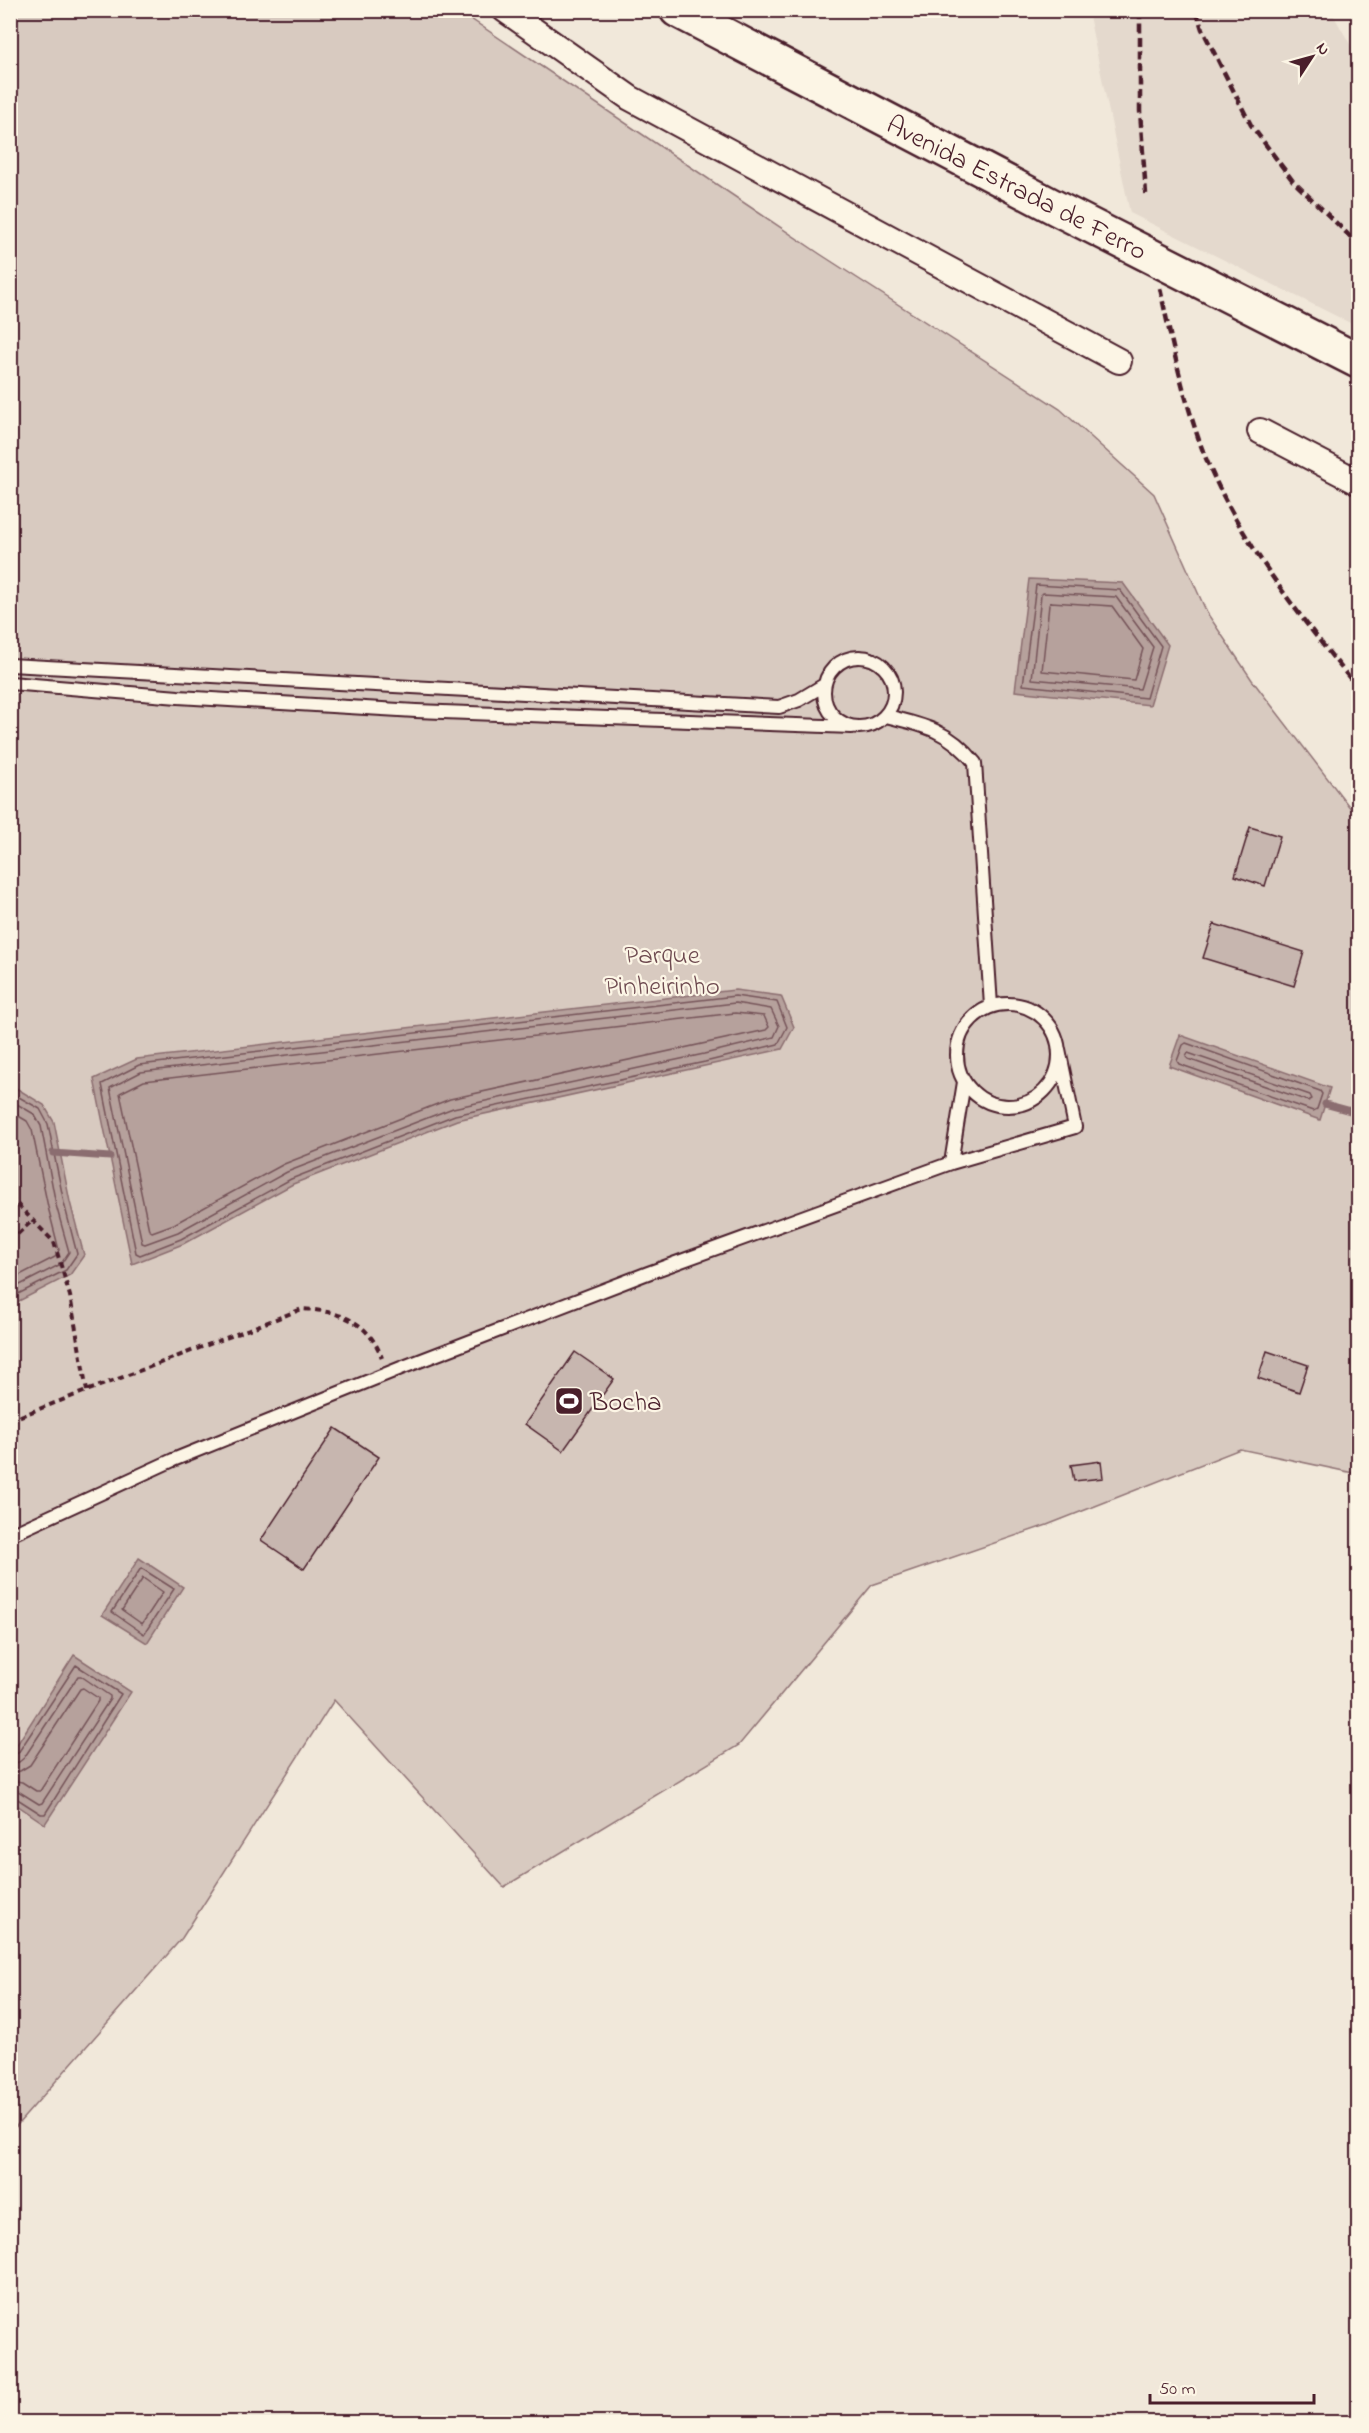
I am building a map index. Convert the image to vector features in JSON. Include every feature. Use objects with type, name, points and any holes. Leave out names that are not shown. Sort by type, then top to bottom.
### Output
[{"type":"main road","name":"Avenida Estrada de Ferro","points":[[677,10],[1058,209],[1359,361]]},
{"type":"street","points":[[506,10],[630,98],[1119,361]]},
{"type":"street","points":[[1260,431],[1359,482]]},
{"type":"lane","points":[[10,683],[178,697],[416,711],[852,727],[871,726],[886,716],[894,699],[893,681],[883,665],[866,657],[848,658],[832,668],[824,685],[825,703],[830,711],[836,719],[852,727]]},
{"type":"lane","points":[[10,665],[779,707],[799,700],[824,685]]},
{"type":"lane","points":[[886,716],[939,732],[963,748],[975,763],[991,1006]]},
{"type":"lane","points":[[10,1535],[173,1460],[388,1373],[648,1273],[951,1163],[1075,1126],[1059,1049],[1052,1027],[1035,1011],[1014,1004],[991,1006],[971,1018],[960,1037],[957,1060],[964,1082],[951,1163]]},
{"type":"lane","points":[[964,1082],[981,1098],[1002,1106],[1025,1103],[1045,1091],[1057,1072],[1059,1049]]},
{"type":"path","points":[[11,1198],[54,1242],[70,1296],[87,1391]]},
{"type":"path","points":[[10,1242],[33,1220]]},
{"type":"path","points":[[10,1420],[302,1309],[324,1310],[355,1320],[377,1345],[388,1373]]},
{"type":"shaded area","points":[[1088,11],[1331,11],[1358,58],[1358,327],[1130,213]]},
{"type":"green space","name":"Parque Pinheirinho","points":[[11,11],[459,11],[820,254],[1060,409],[1154,494],[1207,613],[1252,680],[1358,818],[1358,1474],[1240,1449],[1047,1525],[872,1585],[739,1745],[504,1887],[334,1700],[182,1938],[11,2132]]},
{"type":"water","points":[[1029,579],[1123,583],[1168,645],[1150,705],[1015,691]]},
{"type":"water","points":[[735,990],[781,996],[794,1027],[782,1049],[457,1120],[293,1184],[183,1244],[132,1264],[94,1079],[137,1059]]},
{"type":"water","points":[[1180,1035],[1330,1088],[1320,1120],[1169,1066]]},
{"type":"water","points":[[11,1085],[44,1105],[54,1122],[70,1202],[84,1255],[70,1275],[11,1305]]},
{"type":"water","points":[[139,1558],[183,1587],[147,1643],[102,1615]]},
{"type":"water","points":[[74,1655],[131,1692],[45,1824],[11,1801],[11,1754]]},
{"type":"building","points":[[1250,827],[1280,836],[1265,886],[1235,876]]},
{"type":"building","points":[[1214,924],[1304,952],[1294,986],[1203,958]]},
{"type":"building","points":[[1267,1351],[1308,1365],[1299,1392],[1258,1378]]},
{"type":"building","name":"Bocha","points":[[575,1352],[614,1379],[563,1451],[525,1424]]},
{"type":"building","points":[[335,1428],[379,1457],[304,1569],[261,1540]]},
{"type":"building","points":[[1101,1461],[1103,1478],[1074,1481],[1071,1465]]},
{"type":"waterway","points":[[1325,1104],[1358,1113]]},
{"type":"waterway","points":[[53,1153],[110,1157]]},
{"type":"railway","points":[[1140,10],[1140,111],[1146,194]]},
{"type":"railway","points":[[1196,10],[1202,29],[1251,125],[1293,181],[1358,244]]},
{"type":"railway","points":[[1160,288],[1188,405],[1213,475],[1248,540],[1269,571],[1313,632],[1358,688]]},
{"type":"place","name":"Bocha","points":[[569,1401]]}]
